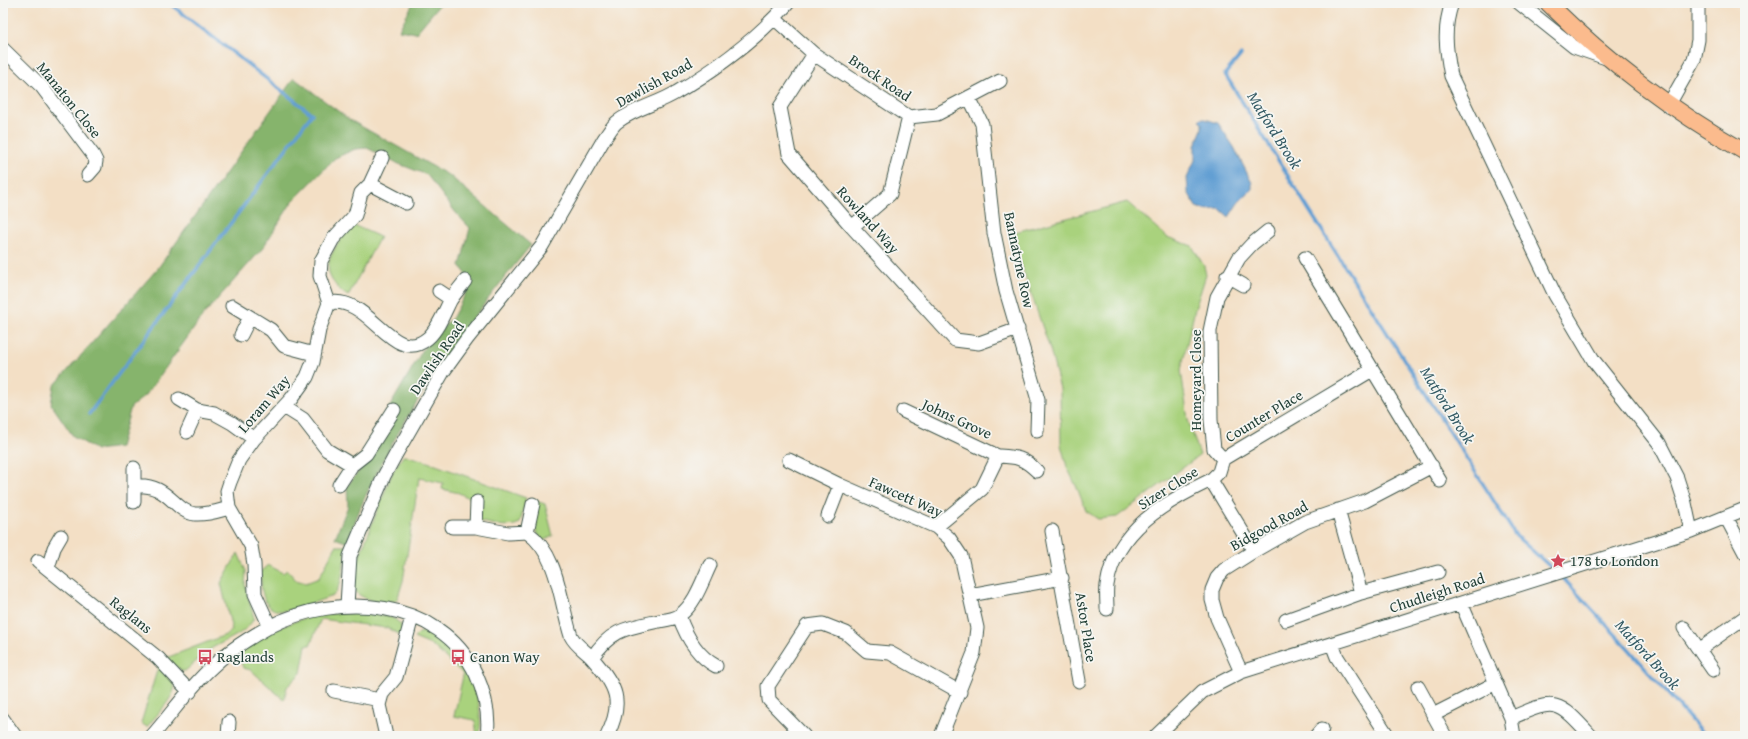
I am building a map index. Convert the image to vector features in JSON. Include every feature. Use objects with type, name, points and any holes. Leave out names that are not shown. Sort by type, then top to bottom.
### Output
[{"type":"main road","points":[[1548,3],[1582,37],[1668,106],[1745,152]]},
{"type":"street","name":"Dawlish Road","points":[[347,605],[350,556],[384,476],[396,454],[443,372],[542,246],[604,139],[616,123],[631,113],[676,93],[746,45],[775,19],[788,3]]},
{"type":"street","points":[[1452,3],[1446,30],[1446,48],[1451,76],[1558,301],[1594,361],[1659,443],[1677,478],[1685,503],[1691,531]]},
{"type":"street","points":[[1519,3],[1574,47],[1608,58]]},
{"type":"street","points":[[1668,106],[1694,60],[1698,40],[1698,3]]},
{"type":"street","name":"Brock Road","points":[[775,19],[814,54],[909,117],[937,114],[1000,81]]},
{"type":"street","name":"Manaton Close","points":[[3,49],[42,87],[93,155],[96,161],[95,167],[88,175]]},
{"type":"street","name":"Rowland Way","points":[[814,54],[780,107],[788,154],[955,340],[979,342],[1018,329]]},
{"type":"street","name":"Bannatyne Row","points":[[969,97],[982,124],[994,233],[1006,291],[1038,400],[1037,431]]},
{"type":"street","points":[[852,227],[890,194],[909,117]]},
{"type":"street","points":[[382,158],[370,184],[361,193],[352,220],[333,239],[321,261],[320,276],[329,303],[335,302],[354,306],[397,342],[406,344],[421,342],[428,337],[441,320],[451,299],[465,281]]},
{"type":"street","points":[[370,184],[406,204]]},
{"type":"street","name":"Homeyard Close","points":[[1223,459],[1214,449],[1212,440],[1210,344],[1217,297],[1227,276],[1239,258],[1252,244],[1268,231]]},
{"type":"street","points":[[1305,258],[1432,466],[1440,482]]},
{"type":"street","points":[[1227,276],[1243,285]]},
{"type":"street","points":[[439,291],[451,299]]},
{"type":"street","name":"Loram Way","points":[[270,627],[255,594],[254,564],[251,546],[229,508],[227,500],[230,482],[239,460],[254,439],[304,383],[310,370],[318,330],[329,303]]},
{"type":"street","points":[[232,306],[271,330],[284,346],[314,354]]},
{"type":"street","points":[[241,335],[250,317]]},
{"type":"street","name":"Counter Place","points":[[1212,480],[1219,472],[1223,459],[1372,370]]},
{"type":"street","points":[[179,399],[197,410],[214,413],[232,423],[254,439]]},
{"type":"street","points":[[284,407],[303,419],[327,450],[352,465]]},
{"type":"street","points":[[187,432],[197,410]]},
{"type":"street","points":[[339,485],[352,465],[366,454],[394,410]]},
{"type":"street","name":"Johns Grove","points":[[903,411],[998,456],[1014,457],[1026,461],[1037,471]]},
{"type":"street","name":"Johns Grove","points":[[936,526],[982,489],[998,456]]},
{"type":"street","name":"Fawcett Way","points":[[789,460],[840,486],[936,526],[949,538],[961,556],[970,595],[976,628],[976,637],[974,653],[960,692],[941,736]]},
{"type":"street","name":"Bidgood Road","points":[[1241,672],[1217,618],[1212,600],[1212,590],[1217,578],[1224,570],[1305,522],[1365,501],[1432,466]]},
{"type":"street","points":[[134,468],[134,502]]},
{"type":"street","points":[[1212,480],[1254,551]]},
{"type":"street","name":"Sizer Close","points":[[1107,610],[1107,584],[1113,565],[1119,549],[1134,530],[1165,505],[1212,480]]},
{"type":"street","points":[[134,486],[155,488],[168,495],[184,510],[195,514],[207,514],[229,508]]},
{"type":"street","points":[[828,516],[840,486]]},
{"type":"street","points":[[476,528],[478,502]]},
{"type":"street","points":[[526,532],[533,504]]},
{"type":"street","name":"Chudleigh Road","points":[[1159,735],[1202,692],[1241,672],[1567,568],[1691,531],[1745,509]]},
{"type":"street","points":[[1338,510],[1361,593]]},
{"type":"street","points":[[1726,518],[1745,553]]},
{"type":"street","points":[[452,526],[508,533],[526,532]]},
{"type":"street","points":[[526,532],[544,553],[554,570],[559,583],[564,613],[572,639],[592,658],[608,679],[617,698],[615,717],[607,736]]},
{"type":"street","name":"Astor Place","points":[[1052,532],[1062,578],[1079,681]]},
{"type":"street","name":"Raglans","points":[[61,536],[43,564],[158,658],[190,692]]},
{"type":"street","points":[[592,658],[601,645],[614,634],[679,616],[693,601],[710,565]]},
{"type":"street","points":[[1286,620],[1361,593],[1438,572]]},
{"type":"street","name":"Astor Place","points":[[970,595],[1062,578]]},
{"type":"street","points":[[1460,603],[1511,718],[1514,736]]},
{"type":"street","points":[[152,736],[210,668],[222,658],[270,627],[312,612],[347,605],[385,609],[412,617],[438,629],[448,636],[466,655],[484,695],[487,710],[487,736]]},
{"type":"street","points":[[679,616],[682,626],[695,648],[706,661],[716,666]]},
{"type":"street","points":[[386,736],[379,709],[380,700],[385,690],[394,682],[396,677],[412,617]]},
{"type":"street","points":[[1699,650],[1745,617]]},
{"type":"street","points":[[804,736],[769,700],[768,686],[807,626],[823,624],[846,634],[866,652],[890,653],[960,692]]},
{"type":"street","points":[[1684,628],[1713,670]]},
{"type":"street","points":[[1332,644],[1337,657],[1348,671],[1388,736]]},
{"type":"street","points":[[1434,715],[1496,684]]},
{"type":"street","points":[[1418,686],[1445,736]]},
{"type":"street","points":[[334,691],[380,700]]},
{"type":"street","points":[[1511,718],[1536,707],[1555,704],[1567,711],[1591,736]]},
{"type":"street","points":[[3,719],[15,736]]},
{"type":"street","points":[[228,736],[229,722]]},
{"type":"green space","points":[[413,3],[441,3],[416,33],[399,30]]},
{"type":"green space","points":[[294,78],[350,120],[450,176],[531,245],[457,341],[407,417],[367,492],[348,543],[335,538],[348,506],[347,486],[378,447],[390,406],[425,346],[453,317],[472,281],[460,266],[470,228],[456,213],[427,175],[399,164],[367,148],[355,149],[335,158],[292,202],[262,249],[205,313],[146,395],[131,407],[120,447],[96,450],[73,436],[51,404],[54,386],[158,268]]},
{"type":"green space","points":[[1127,202],[1167,237],[1192,246],[1204,266],[1206,275],[1195,309],[1181,370],[1188,420],[1200,455],[1117,517],[1098,519],[1086,511],[1067,467],[1061,445],[1060,389],[1050,349],[1018,255],[1015,232]]},
{"type":"green space","points":[[353,225],[380,237],[348,296],[339,289],[332,280],[329,273],[329,265],[330,258],[338,244]]},
{"type":"green space","points":[[403,456],[422,460],[526,498],[520,523],[510,526],[494,525],[479,521],[480,503],[459,493],[442,489],[443,483],[419,478],[403,581],[397,600],[380,603],[363,597],[353,590],[357,562],[393,471]]},
{"type":"green space","points":[[536,501],[545,504],[553,536],[542,541],[533,526]]},
{"type":"green space","points":[[336,546],[347,546],[341,580],[337,591],[333,596],[305,606],[282,611],[273,609],[266,602],[262,590],[261,571],[268,565],[283,573],[287,570],[296,580],[306,583],[319,578]]},
{"type":"green space","points":[[238,553],[246,571],[245,585],[254,618],[246,629],[234,637],[215,646],[185,671],[181,671],[166,658],[228,634],[232,630],[221,583]]},
{"type":"green space","points":[[361,613],[391,617],[400,624],[403,629],[401,635],[387,628],[321,619],[310,645],[306,645],[301,673],[287,687],[284,700],[251,670],[243,668],[238,652],[265,635],[304,618],[332,614]]},
{"type":"green space","points":[[427,631],[449,646],[464,663],[469,672],[479,705],[479,736],[477,736],[475,720],[454,716],[463,676],[462,673],[433,646],[414,638],[419,633]]},
{"type":"green space","points":[[159,664],[173,682],[174,689],[169,700],[147,727],[141,723]]},
{"type":"water","points":[[1202,118],[1218,123],[1234,147],[1252,183],[1252,189],[1238,203],[1229,217],[1220,209],[1205,210],[1196,207],[1188,192],[1187,178],[1195,160],[1195,146],[1202,129],[1202,123],[1199,121]]},
{"type":"waterway","points":[[89,414],[312,114],[169,3]]},
{"type":"waterway","name":"Matford Brook","points":[[1241,55],[1225,74],[1309,210],[1516,536],[1555,571]]},
{"type":"waterway","name":"Matford Brook","points":[[1560,575],[1628,648],[1705,736]]},
{"type":"place","name":"178 to London","points":[[1558,561]]},
{"type":"place","name":"Raglands","points":[[205,657]]},
{"type":"place","name":"Canon Way","points":[[458,657]]}]
